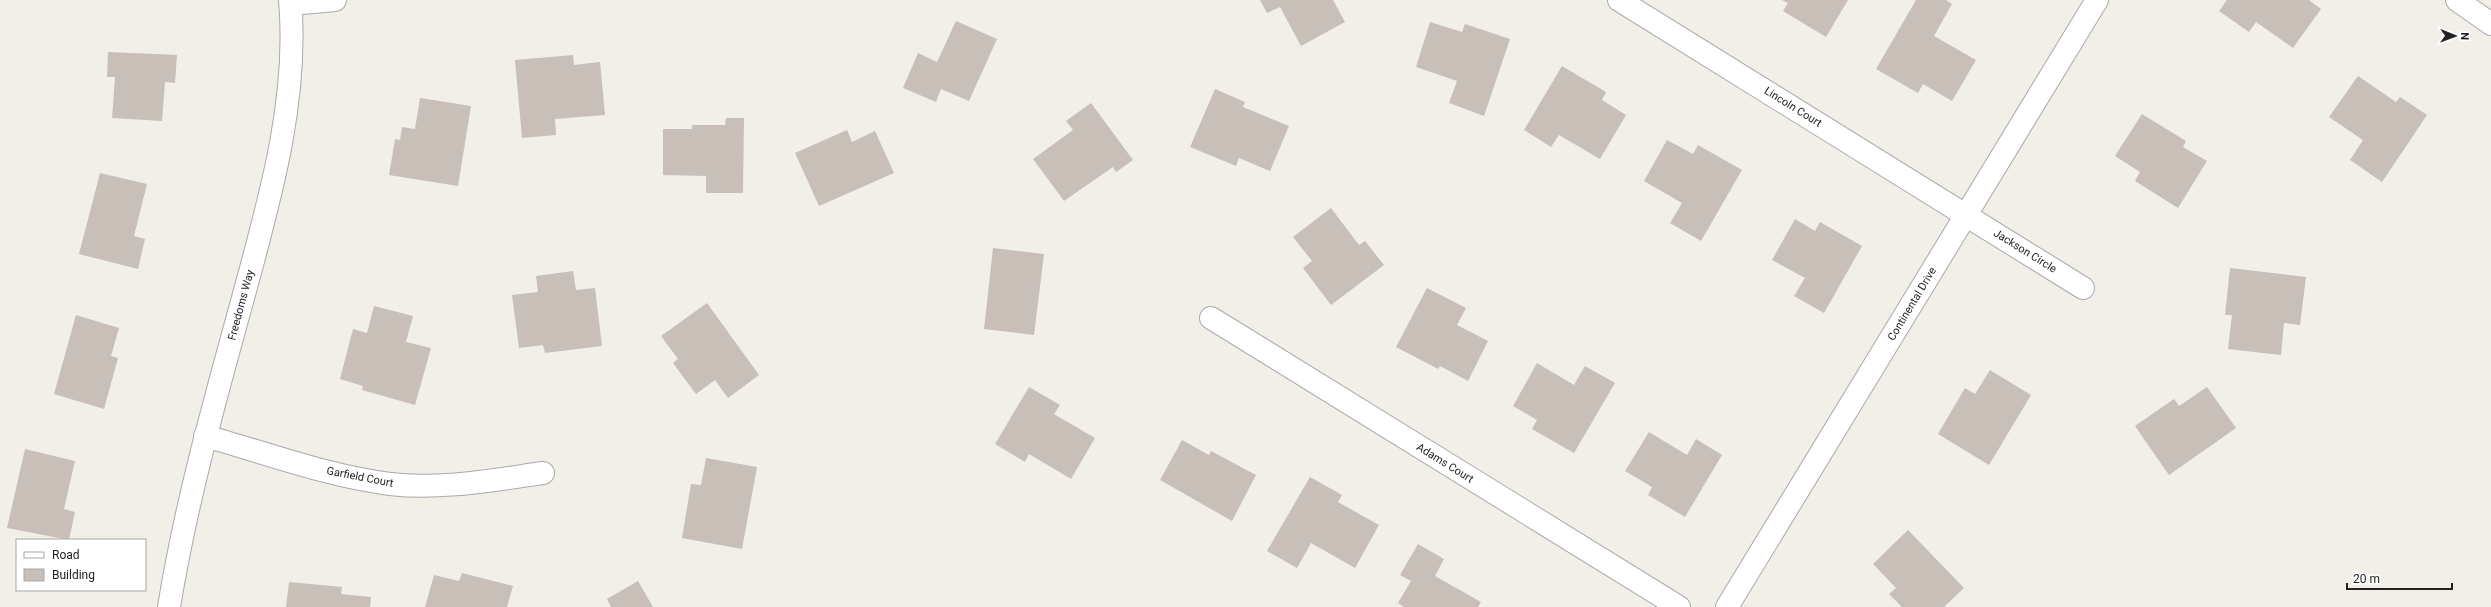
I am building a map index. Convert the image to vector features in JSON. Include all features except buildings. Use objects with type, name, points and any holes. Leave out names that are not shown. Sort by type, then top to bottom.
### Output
[{"type":"street","points":[[290,2],[335,0]]},
{"type":"street","name":"Lincoln Court","points":[[1619,0],[1966,215]]},
{"type":"street","name":"Continental Drive","points":[[1727,607],[2097,0]]},
{"type":"street","points":[[2457,0],[2491,24]]},
{"type":"street","name":"Freedoms Way","points":[[169,607],[193,480],[270,198],[284,122],[290,60],[290,2]]},
{"type":"street","name":"Jackson Circle","points":[[1966,215],[2083,288]]},
{"type":"street","name":"Adams Court","points":[[1211,318],[1680,607]]},
{"type":"street","name":"Garfield Court","points":[[205,436],[347,476],[391,484],[461,484],[543,473]]}]
